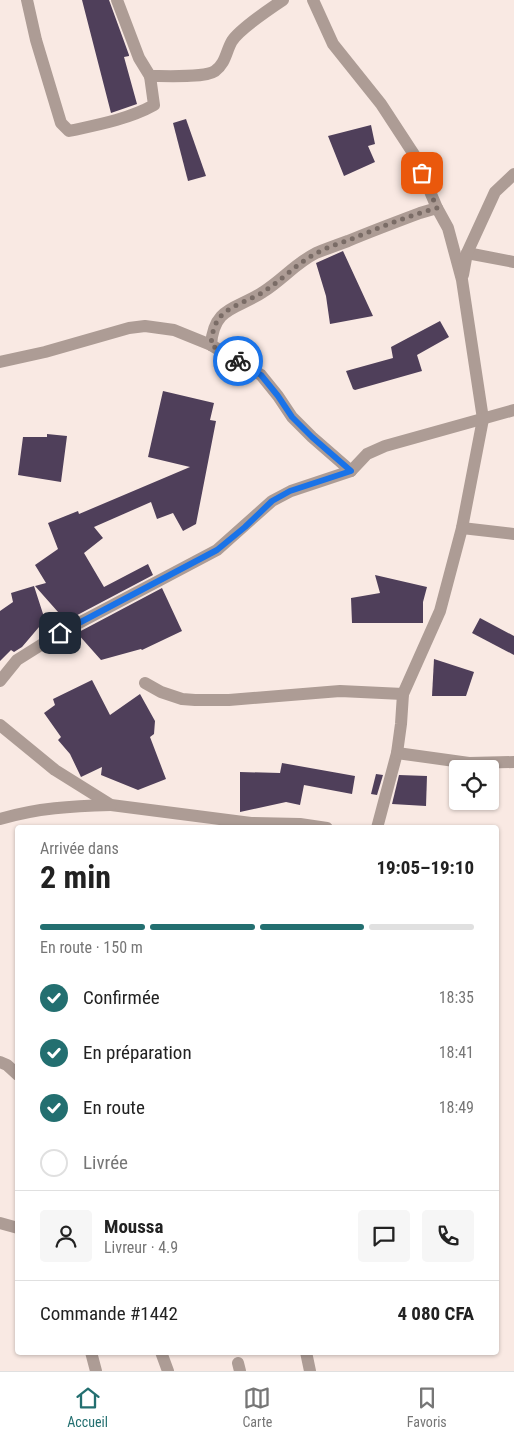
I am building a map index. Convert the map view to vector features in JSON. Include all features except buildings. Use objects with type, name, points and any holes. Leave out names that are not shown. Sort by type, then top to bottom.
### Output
[{"type":"street","points":[[27,0],[36,40],[61,123],[69,131],[113,120],[154,106],[150,76],[139,58],[116,0]]},
{"type":"street","points":[[150,76],[204,75],[215,71],[223,62],[232,40],[283,0]]},
{"type":"street","points":[[313,0],[333,44],[381,104],[415,156],[437,208],[448,228],[462,280],[484,419],[462,528],[440,611],[403,694],[397,753],[388,780],[378,825]]},
{"type":"street","points":[[462,280],[467,253],[495,192],[514,174]]},
{"type":"street","points":[[211,345],[217,320],[224,313],[261,294],[279,282],[296,266],[315,254],[437,208]]},
{"type":"street","points":[[467,253],[514,262]]},
{"type":"street","points":[[0,362],[45,352],[129,328],[145,326],[174,330],[211,345],[261,375],[292,417],[351,471]]},
{"type":"street","points":[[0,681],[17,660],[60,633],[217,550],[272,501],[290,491],[351,471],[367,454],[385,446],[514,410]]},
{"type":"street","points":[[462,528],[514,534]]},
{"type":"street","points":[[145,683],[161,692],[182,699],[196,700],[230,700],[340,691],[403,694]]},
{"type":"street","points":[[0,726],[55,770],[110,805]]},
{"type":"street","points":[[397,753],[469,763],[514,762]]},
{"type":"street","points":[[0,819],[25,812],[72,806],[110,805],[251,822],[307,825]]},
{"type":"street","points":[[0,1062],[15,1072]]},
{"type":"street","points":[[0,1223],[15,1227]]},
{"type":"street","points":[[92,1355],[96,1371]]},
{"type":"street","points":[[162,1355],[168,1371]]},
{"type":"street","points":[[307,1355],[310,1371]]},
{"type":"way so far","points":[[238,361],[211,345],[217,320],[224,313],[261,294],[279,282],[296,266],[315,254],[391,223],[437,208],[422,173]]},
{"type":"route","points":[[60,633],[217,550],[272,501],[290,491],[351,471],[292,417],[261,375],[238,361]]}]
